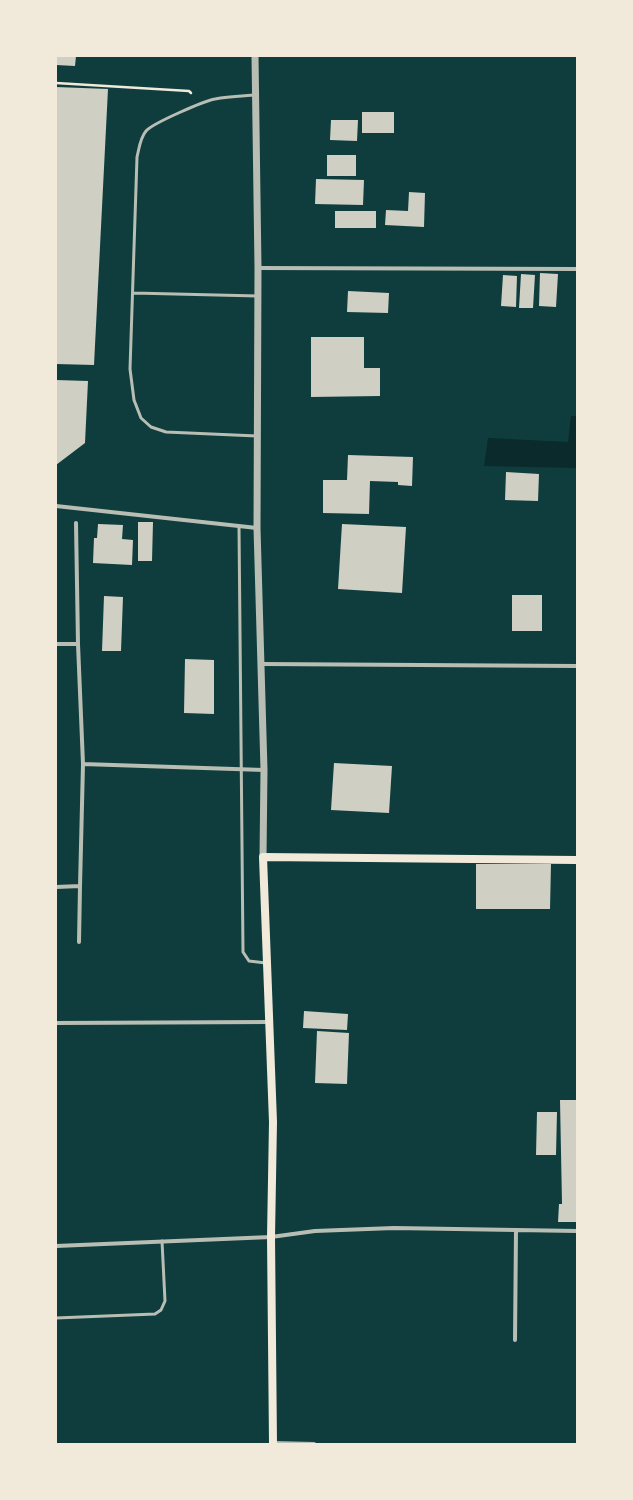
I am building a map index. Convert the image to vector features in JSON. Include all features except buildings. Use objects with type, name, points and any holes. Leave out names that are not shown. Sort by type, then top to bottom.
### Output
[{"type":"main road","points":[[273,1444],[271,1237],[273,1122],[263,857],[577,860]]},
{"type":"street","points":[[255,56],[258,268],[257,528],[264,770],[263,857]]},
{"type":"street","points":[[258,268],[577,269]]},
{"type":"street","points":[[56,506],[257,528]]},
{"type":"street","points":[[76,523],[78,644],[83,764],[79,942]]},
{"type":"street","points":[[56,644],[78,644]]},
{"type":"street","points":[[262,664],[577,666]]},
{"type":"street","points":[[83,764],[264,770]]},
{"type":"street","points":[[56,886],[80,886]]},
{"type":"street","points":[[56,1023],[270,1022]]},
{"type":"street","points":[[56,1246],[271,1237],[315,1231],[394,1228],[577,1231]]},
{"type":"street","points":[[515,1340],[516,1230]]},
{"type":"street","points":[[273,1444],[314,1444]]},
{"type":"lane","points":[[255,95],[215,99],[157,123],[146,131],[140,143],[137,157],[130,369],[134,400],[141,418],[151,427],[166,432],[257,436]]},
{"type":"lane","points":[[132,293],[258,296]]},
{"type":"lane","points":[[239,526],[243,952],[249,961],[268,963]]},
{"type":"lane","points":[[56,1318],[155,1314],[161,1310],[165,1301],[162,1241]]},
{"type":"path","points":[[56,83],[189,91],[203,104]]},
{"type":"water","points":[[571,416],[577,416],[577,468],[484,466],[488,438],[568,442]]}]
